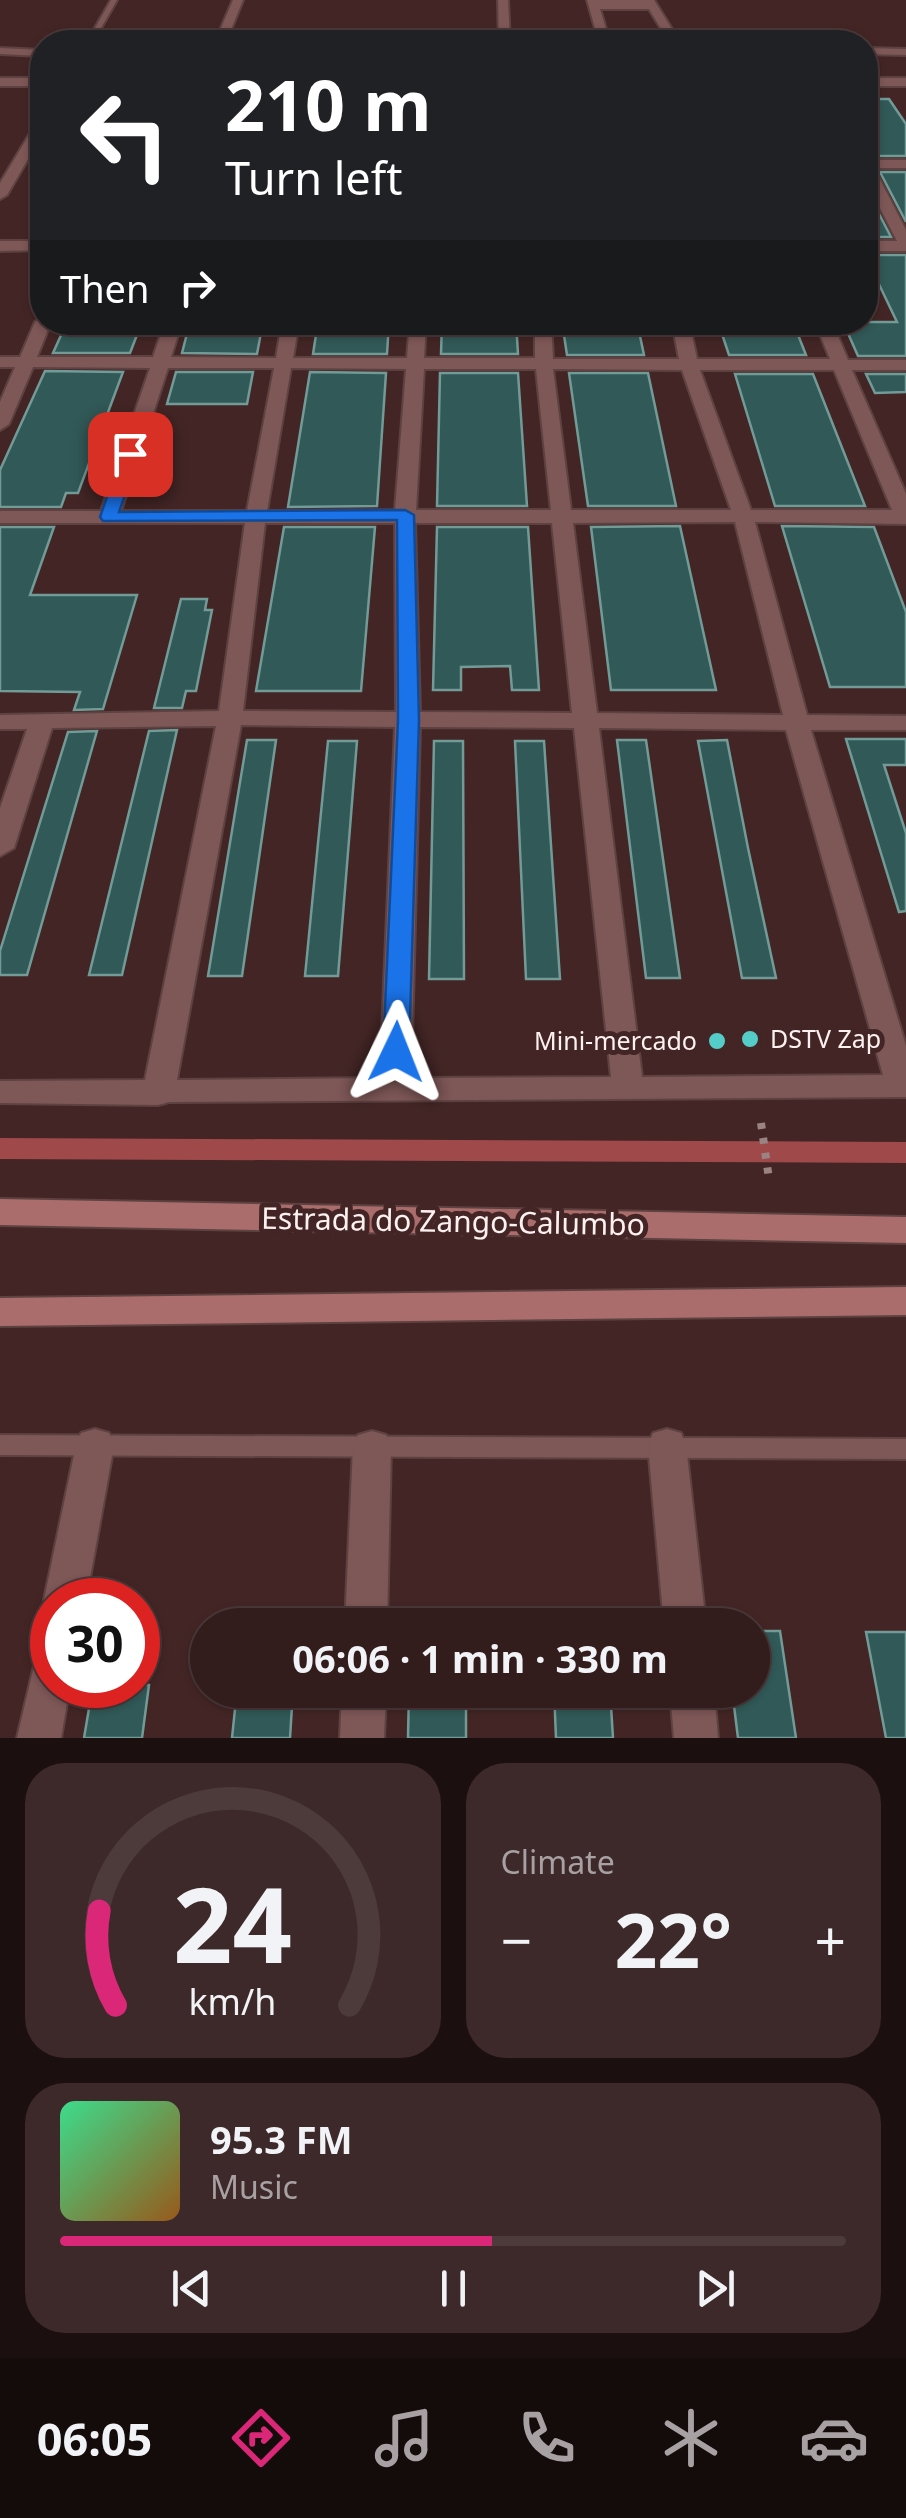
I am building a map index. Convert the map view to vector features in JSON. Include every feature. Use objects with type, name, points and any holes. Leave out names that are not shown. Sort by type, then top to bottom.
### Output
[{"type":"main road","name":"Estrada do Zango-Calumbo","points":[[0,1212],[906,1230]]},
{"type":"main road","points":[[0,1312],[906,1302]]},
{"type":"street","points":[[225,30],[238,0]]},
{"type":"street","points":[[503,0],[504,30]]},
{"type":"street","points":[[600,30],[592,3],[651,3],[667,30]]},
{"type":"street","points":[[0,51],[30,52]]},
{"type":"street","points":[[878,51],[906,52]]},
{"type":"street","points":[[0,82],[30,82]]},
{"type":"street","points":[[878,82],[905,83]]},
{"type":"street","points":[[0,195],[30,146]]},
{"type":"street","points":[[0,163],[30,163]]},
{"type":"street","points":[[878,165],[906,164]]},
{"type":"street","points":[[878,191],[906,246],[878,246]]},
{"type":"street","points":[[0,246],[30,246]]},
{"type":"street","points":[[0,424],[37,335]]},
{"type":"street","points":[[109,517],[170,335]]},
{"type":"street","points":[[158,1094],[230,718],[256,515],[289,335]]},
{"type":"street","points":[[394,1088],[408,720],[405,515],[418,335]]},
{"type":"street","points":[[543,335],[628,1088]]},
{"type":"street","points":[[0,1092],[158,1094],[394,1088],[904,1086],[797,723],[743,515],[689,365],[683,335]]},
{"type":"street","points":[[0,517],[906,517],[828,335]]},
{"type":"street","points":[[0,362],[906,365]]},
{"type":"street","points":[[0,722],[230,718],[906,723]]},
{"type":"street","points":[[0,848],[42,721]]},
{"type":"street","points":[[69,1578],[95,1446]]},
{"type":"street","points":[[367,1608],[372,1446]]},
{"type":"street","points":[[668,1446],[683,1608]]},
{"type":"street","points":[[39,1738],[44,1708]]},
{"type":"street","points":[[362,1738],[363,1708]]},
{"type":"street","points":[[694,1708],[696,1738]]},
{"type":"lane","points":[[97,30],[114,0]]},
{"type":"lane","points":[[0,1445],[906,1449]]},
{"type":"path","points":[[761,1123],[769,1179]]},
{"type":"shaded area","points":[[0,1138],[906,1142],[906,1163],[0,1159]]},
{"type":"building","points":[[878,99],[889,99],[906,124],[906,156],[878,156]]},
{"type":"building","points":[[880,172],[906,172],[906,222]]},
{"type":"building","points":[[878,212],[891,237],[878,237]]},
{"type":"building","points":[[878,255],[906,255],[906,356],[858,356],[849,335],[878,335],[878,322],[897,322],[878,282]]},
{"type":"building","points":[[61,335],[137,335],[130,353],[53,353]]},
{"type":"building","points":[[187,335],[261,335],[257,354],[182,353]]},
{"type":"building","points":[[316,335],[388,335],[387,354],[313,354]]},
{"type":"building","points":[[442,335],[517,335],[518,354],[441,354]]},
{"type":"building","points":[[564,335],[640,335],[644,355],[567,355]]},
{"type":"building","points":[[722,335],[798,335],[806,355],[729,355]]},
{"type":"building","points":[[45,371],[123,372],[78,493],[66,493],[61,507],[0,507],[0,470]]},
{"type":"building","points":[[176,372],[253,372],[247,404],[167,404]]},
{"type":"building","points":[[310,372],[386,373],[377,506],[288,507]]},
{"type":"building","points":[[440,373],[518,373],[527,506],[437,506]]},
{"type":"building","points":[[569,373],[648,373],[676,506],[588,506]]},
{"type":"building","points":[[735,374],[813,374],[865,506],[775,506]]},
{"type":"building","points":[[866,374],[906,374],[906,392],[875,393]]},
{"type":"building","points":[[680,526],[716,690],[611,690],[591,527]]},
{"type":"building","points":[[782,526],[874,527],[906,612],[906,687],[830,687]]},
{"type":"building","points":[[0,527],[54,527],[30,595],[137,595],[103,709],[74,710],[80,692],[0,691]]},
{"type":"building","points":[[284,527],[375,527],[361,691],[256,691]]},
{"type":"building","points":[[437,527],[528,527],[539,690],[512,690],[510,666],[461,667],[461,690],[433,690]]},
{"type":"building","points":[[181,599],[207,599],[205,610],[212,610],[196,691],[186,691],[182,708],[154,708]]},
{"type":"building","points":[[177,730],[122,975],[89,975],[149,731]]},
{"type":"building","points":[[97,731],[27,975],[0,975],[0,951],[68,732]]},
{"type":"building","points":[[846,739],[906,739],[906,765],[884,765],[906,833],[906,911],[899,912]]},
{"type":"building","points":[[247,740],[276,740],[242,976],[208,976]]},
{"type":"building","points":[[617,740],[646,740],[680,978],[646,978]]},
{"type":"building","points":[[727,740],[776,978],[742,978],[698,741]]},
{"type":"building","points":[[328,741],[357,741],[338,976],[305,976]]},
{"type":"building","points":[[434,741],[463,741],[464,979],[429,979]]},
{"type":"building","points":[[515,741],[544,741],[560,979],[526,979]]},
{"type":"building","points":[[770,1631],[780,1631],[796,1738],[738,1738],[734,1708],[770,1708]]},
{"type":"building","points":[[866,1632],[906,1632],[906,1738],[886,1738]]},
{"type":"building","points":[[89,1708],[146,1708],[142,1738],[84,1738]]},
{"type":"building","points":[[235,1708],[292,1708],[290,1738],[232,1738]]},
{"type":"building","points":[[409,1708],[466,1708],[466,1738],[408,1738]]},
{"type":"building","points":[[555,1708],[611,1708],[613,1738],[556,1738]]},
{"type":"place","name":"DSTV Zap","points":[[750,1039]]},
{"type":"place","name":"Mini-mercado","points":[[717,1041]]},
{"type":"route","points":[[130,454],[109,517],[405,515],[408,720],[396,1052]]}]
